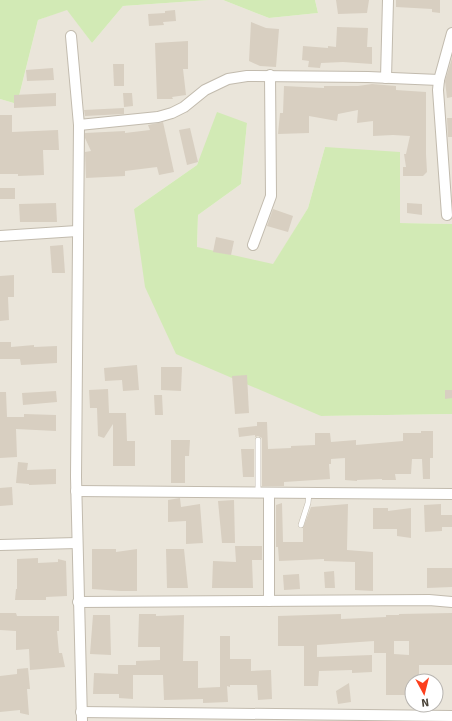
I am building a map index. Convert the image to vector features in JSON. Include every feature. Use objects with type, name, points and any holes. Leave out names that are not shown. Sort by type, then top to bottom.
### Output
[{"type":"street","points":[[386,78],[388,0]]},
{"type":"street","points":[[447,215],[438,90],[439,80],[452,33]]},
{"type":"street","points":[[71,36],[79,125],[76,491],[81,716],[452,716]]},
{"type":"street","points":[[253,245],[271,196],[270,75]]},
{"type":"street","points":[[79,125],[165,115],[184,107],[205,90],[228,79],[247,76],[270,75],[439,80]]},
{"type":"street","points":[[0,236],[77,231]]},
{"type":"street","points":[[76,491],[452,494]]},
{"type":"street","points":[[264,493],[269,601]]},
{"type":"street","points":[[0,545],[77,543]]},
{"type":"street","points":[[78,602],[429,600],[452,602]]},
{"type":"lane","points":[[258,440],[264,493]]},
{"type":"lane","points":[[301,525],[308,503],[309,493]]},
{"type":"shaded area","points":[[223,0],[269,18],[318,13],[315,0],[452,0],[452,224],[400,223],[325,147],[308,208],[273,265],[197,248],[198,215],[241,184],[247,123],[198,162],[197,165],[134,209],[321,416],[452,414],[452,721],[0,721],[0,99],[17,104],[38,20],[67,9],[92,43],[123,6]]},
{"type":"green space","points":[[0,0],[209,0],[123,6],[92,43],[67,10],[38,20],[17,104],[0,99]]},
{"type":"green space","points":[[223,0],[315,0],[318,13],[269,18]]},
{"type":"green space","points":[[217,112],[247,123],[241,184],[198,215],[197,247],[273,264],[308,208],[325,147],[400,152],[400,223],[452,224],[452,414],[321,416],[176,354],[145,287],[134,209],[197,165]]},
{"type":"building","points":[[336,0],[369,0],[367,13],[338,14]]},
{"type":"building","points":[[396,0],[440,0],[440,13],[432,12],[432,9],[396,7]]},
{"type":"building","points":[[175,10],[176,21],[163,22],[164,25],[149,26],[148,14],[165,13],[165,11]]},
{"type":"building","points":[[251,22],[266,28],[279,29],[276,67],[260,66],[249,61]]},
{"type":"building","points":[[337,27],[368,28],[367,47],[372,47],[372,64],[343,62],[321,63],[320,68],[308,67],[309,61],[302,60],[303,46],[328,48],[328,46],[336,47]]},
{"type":"building","points":[[188,41],[188,69],[183,69],[186,95],[172,97],[173,99],[157,99],[155,43]]},
{"type":"building","points":[[452,58],[452,97],[447,98],[445,81]]},
{"type":"building","points":[[113,64],[124,64],[124,86],[114,86]]},
{"type":"building","points":[[53,68],[54,80],[27,81],[26,70]]},
{"type":"building","points":[[372,84],[396,86],[396,90],[426,92],[427,172],[423,176],[403,176],[403,167],[406,167],[404,154],[406,154],[410,136],[373,136],[373,121],[357,123],[358,110],[338,114],[337,121],[309,116],[309,133],[278,134],[280,113],[283,113],[284,86],[324,88],[324,86],[358,86]]},
{"type":"building","points":[[56,93],[56,106],[14,108],[14,95]]},
{"type":"building","points":[[123,93],[132,93],[133,106],[124,107]]},
{"type":"building","points":[[124,108],[124,114],[85,116],[84,110]]},
{"type":"building","points":[[0,115],[12,115],[12,132],[58,130],[59,150],[43,150],[44,175],[18,176],[18,174],[0,174]]},
{"type":"building","points":[[447,118],[452,118],[452,137],[448,137]]},
{"type":"building","points":[[163,122],[174,172],[159,175],[157,167],[125,171],[125,176],[86,178],[85,152],[91,151],[85,138],[85,133],[125,131],[125,133],[150,130],[148,125]]},
{"type":"building","points":[[190,128],[198,162],[187,165],[179,130]]},
{"type":"building","points":[[0,188],[15,188],[15,199],[0,199]]},
{"type":"building","points":[[56,203],[57,222],[20,222],[19,204]]},
{"type":"building","points":[[407,203],[422,204],[422,215],[407,213]]},
{"type":"building","points":[[273,209],[293,216],[288,232],[267,226]]},
{"type":"building","points":[[216,237],[234,241],[231,255],[213,252]]},
{"type":"building","points":[[63,245],[65,273],[52,273],[50,246]]},
{"type":"building","points":[[14,275],[14,297],[8,297],[9,320],[0,321],[0,276]]},
{"type":"building","points":[[0,342],[11,342],[11,347],[34,345],[34,347],[57,346],[57,363],[21,365],[20,359],[0,359]]},
{"type":"building","points":[[137,365],[139,390],[123,391],[122,380],[105,381],[104,368]]},
{"type":"building","points":[[161,367],[182,367],[181,391],[161,390]]},
{"type":"building","points":[[247,375],[249,413],[235,414],[232,376]]},
{"type":"building","points":[[108,389],[109,413],[126,413],[127,441],[135,441],[135,466],[113,466],[113,424],[104,438],[98,436],[97,408],[90,408],[89,390]]},
{"type":"building","points":[[445,390],[452,390],[452,398],[445,399]]},
{"type":"building","points":[[56,391],[57,402],[23,405],[22,393]]},
{"type":"building","points":[[0,392],[6,392],[7,417],[24,417],[24,414],[56,415],[56,431],[16,429],[17,457],[0,458]]},
{"type":"building","points":[[154,395],[162,395],[163,415],[155,415]]},
{"type":"building","points":[[257,422],[267,422],[268,449],[315,445],[315,433],[330,433],[331,442],[356,440],[356,445],[403,441],[403,433],[433,431],[433,458],[430,458],[430,479],[423,479],[422,459],[412,459],[411,474],[395,474],[396,480],[345,480],[345,458],[331,459],[331,464],[329,464],[330,479],[284,482],[284,486],[262,486],[262,438],[258,436],[255,437],[255,435],[239,437],[238,428],[257,426]]},
{"type":"building","points":[[171,440],[190,440],[189,456],[185,456],[185,483],[171,483]]},
{"type":"building","points":[[241,449],[254,449],[254,477],[243,477]]},
{"type":"building","points":[[18,462],[28,463],[27,470],[56,469],[56,484],[29,485],[16,483]]},
{"type":"building","points":[[12,487],[13,505],[0,506],[0,488]]},
{"type":"building","points":[[180,498],[181,507],[200,504],[203,543],[186,544],[186,521],[168,522],[168,500]]},
{"type":"building","points":[[234,500],[235,543],[222,543],[218,501]]},
{"type":"building","points":[[282,503],[283,542],[303,542],[303,528],[311,507],[348,504],[347,550],[373,552],[373,591],[355,590],[355,562],[324,561],[324,559],[279,561],[278,547],[276,547],[276,505]]},
{"type":"building","points":[[441,504],[441,515],[452,515],[452,527],[442,527],[442,531],[425,532],[424,505]]},
{"type":"building","points":[[373,508],[388,508],[388,511],[411,508],[411,538],[397,536],[397,529],[373,529]]},
{"type":"building","points":[[235,546],[262,546],[262,560],[252,560],[253,588],[212,588],[213,561],[236,562]]},
{"type":"building","points":[[92,549],[116,549],[116,552],[137,549],[137,591],[92,589]]},
{"type":"building","points":[[166,549],[184,549],[188,588],[167,588]]},
{"type":"building","points":[[38,558],[38,563],[58,562],[58,559],[66,561],[67,596],[46,597],[46,600],[15,600],[17,589],[17,559]]},
{"type":"building","points":[[427,568],[452,568],[452,587],[427,588]]},
{"type":"building","points":[[334,571],[335,588],[325,588],[324,572]]},
{"type":"building","points":[[299,574],[300,589],[284,590],[283,575]]},
{"type":"building","points":[[0,613],[16,613],[17,616],[59,616],[59,631],[57,631],[59,653],[62,653],[65,667],[30,670],[29,649],[16,650],[16,631],[0,630]]},
{"type":"building","points":[[452,613],[452,665],[419,665],[419,673],[404,673],[404,695],[386,695],[386,653],[374,653],[374,641],[317,645],[317,657],[372,655],[372,672],[352,673],[352,670],[319,671],[318,686],[304,686],[304,646],[278,646],[278,616],[341,614],[341,619]],"holes":[[[394,641],[409,641],[409,655],[394,654]]]},
{"type":"building","points":[[139,614],[156,614],[156,616],[184,615],[183,661],[198,661],[198,688],[220,687],[220,636],[230,636],[230,659],[251,659],[251,671],[271,670],[272,699],[258,700],[257,685],[230,685],[230,687],[227,686],[228,702],[203,703],[203,699],[164,700],[163,675],[133,675],[133,699],[119,698],[119,694],[93,694],[94,673],[118,674],[118,665],[136,665],[136,661],[160,660],[160,647],[138,647]]},
{"type":"building","points":[[93,615],[110,615],[111,655],[90,654]]},
{"type":"building","points":[[28,668],[30,689],[27,689],[29,715],[20,713],[20,710],[0,712],[0,676],[17,674],[17,669]]},
{"type":"building","points":[[349,683],[351,702],[338,704],[336,691]]}]
